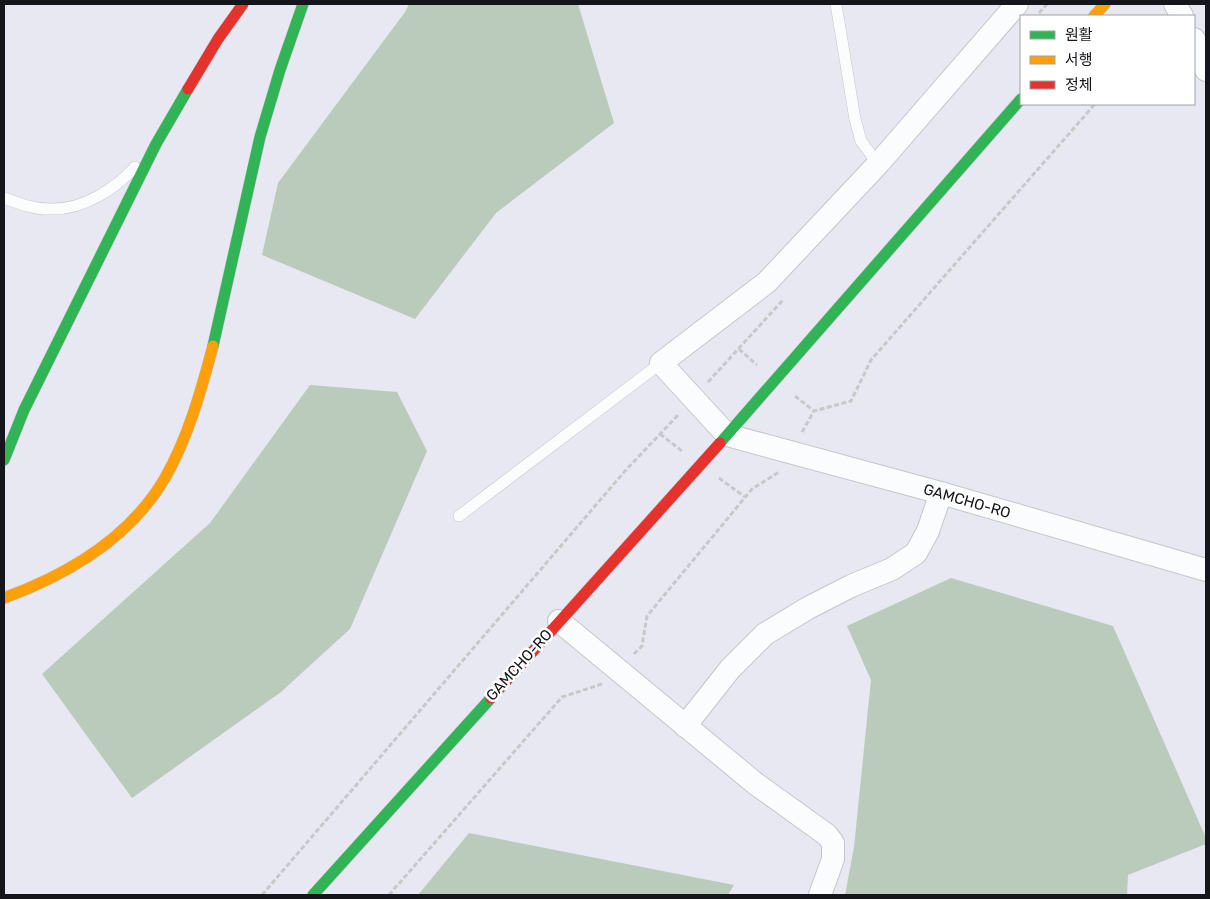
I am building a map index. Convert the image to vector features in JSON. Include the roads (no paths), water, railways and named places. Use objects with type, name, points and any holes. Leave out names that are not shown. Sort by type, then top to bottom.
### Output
[{"type":"main road","points":[[4,460],[28,401],[156,144],[218,39],[243,4]]},
{"type":"main road","points":[[4,598],[49,580],[79,563],[111,540],[146,506],[174,463],[192,417],[210,358],[228,288],[260,138],[285,51],[302,4]]},
{"type":"main road","points":[[1095,15],[1105,4]]},
{"type":"main road","name":"GAMCHO-RO","points":[[313,895],[727,435],[1020,100]]},
{"type":"street","points":[[727,435],[661,363],[768,282],[878,164],[1017,4]]},
{"type":"street","points":[[1175,4],[1181,15]]},
{"type":"street","points":[[1195,42],[1206,70]]},
{"type":"street","name":"GAMCHO-RO","points":[[727,435],[941,493],[1206,570]]},
{"type":"street","points":[[685,726],[730,668],[765,634],[808,608],[851,586],[892,569],[916,553],[928,531],[941,493]]},
{"type":"street","points":[[559,621],[756,784],[827,835],[833,844],[833,859],[820,895]]},
{"type":"lane","points":[[836,4],[855,119],[861,141],[878,164]]},
{"type":"lane","points":[[4,198],[24,206],[54,209],[79,204],[108,190],[130,172],[156,144]]},
{"type":"lane","points":[[459,516],[661,363]]}]
